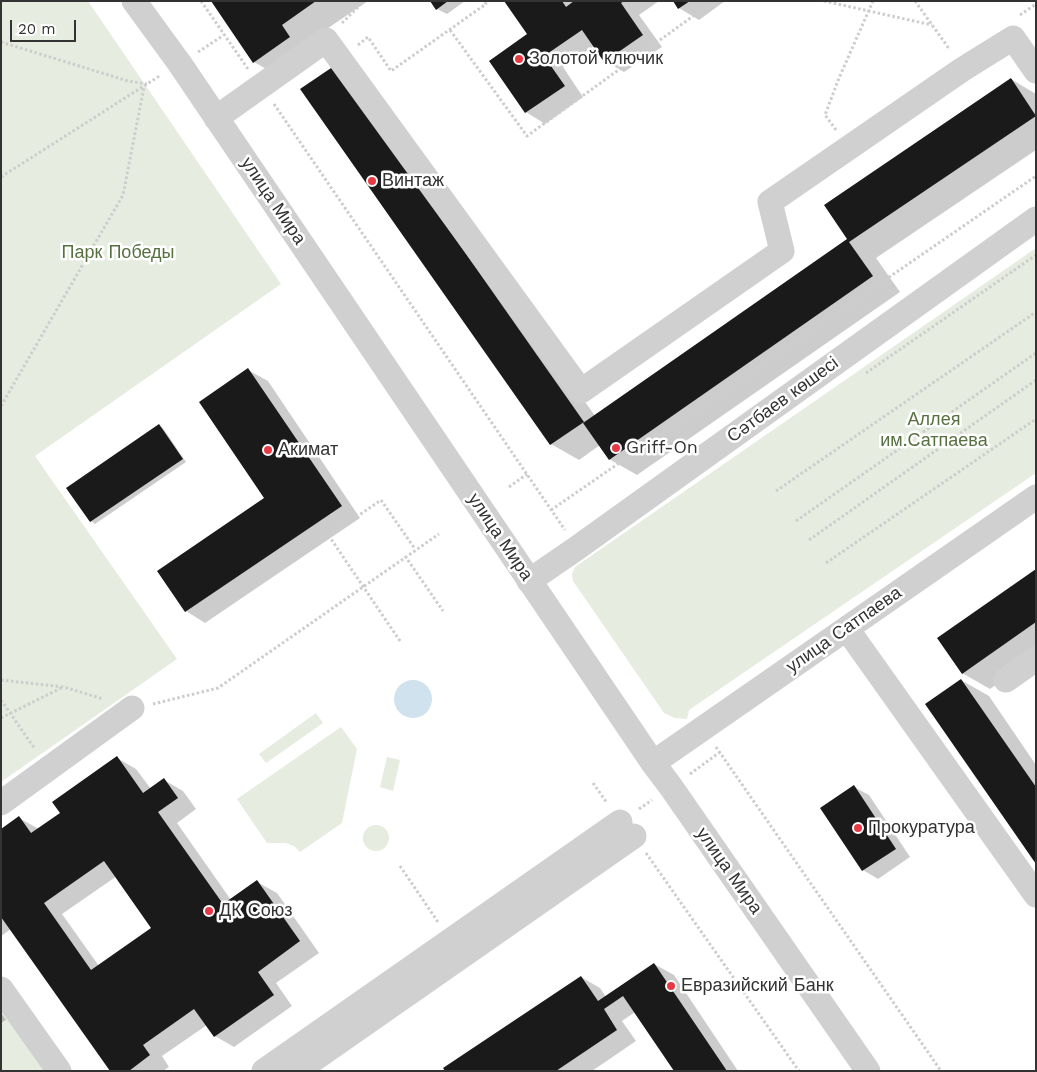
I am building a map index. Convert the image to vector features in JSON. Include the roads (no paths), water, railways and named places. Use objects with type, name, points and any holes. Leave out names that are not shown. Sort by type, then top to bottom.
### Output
[{"type":"street","name":"улица Мира","points":[[134,1],[180,64],[653,763],[868,1071]]},
{"type":"street","points":[[216,118],[261,86],[332,49],[581,391],[782,251],[770,202],[963,69],[1013,38],[1036,71]]},
{"type":"street","name":"Сәтбаев көшесі","points":[[529,581],[1036,219]]},
{"type":"street","name":"улица Сатпаева","points":[[653,763],[1036,497]]},
{"type":"street","points":[[846,629],[1036,895]]},
{"type":"street","points":[[1006,680],[1036,659]]},
{"type":"street","points":[[1,803],[132,708]]},
{"type":"street","points":[[264,1071],[451,940],[627,829],[297,1071]]},
{"type":"street","points":[[1,989],[59,1071]]},
{"type":"water","points":[[413,680],[426,686],[432,699],[426,712],[413,718],[400,712],[394,699],[400,686]]},
{"type":"place","name":"Золотой ключик","points":[[519,59]]},
{"type":"place","name":"Винтаж","points":[[372,181]]},
{"type":"place","name":"Griff-On","points":[[616,448]]},
{"type":"place","name":"Акимат","points":[[268,450]]},
{"type":"place","name":"Прокуратура","points":[[858,828]]},
{"type":"place","name":"ДК Союз","points":[[209,911]]},
{"type":"place","name":"Евразийский Банк","points":[[671,986]]},
{"type":"park label","name":"Парк Победы","points":[[118,253]]},
{"type":"park label","name":"Аллея им.Сатпаева","points":[[934,430]]}]
